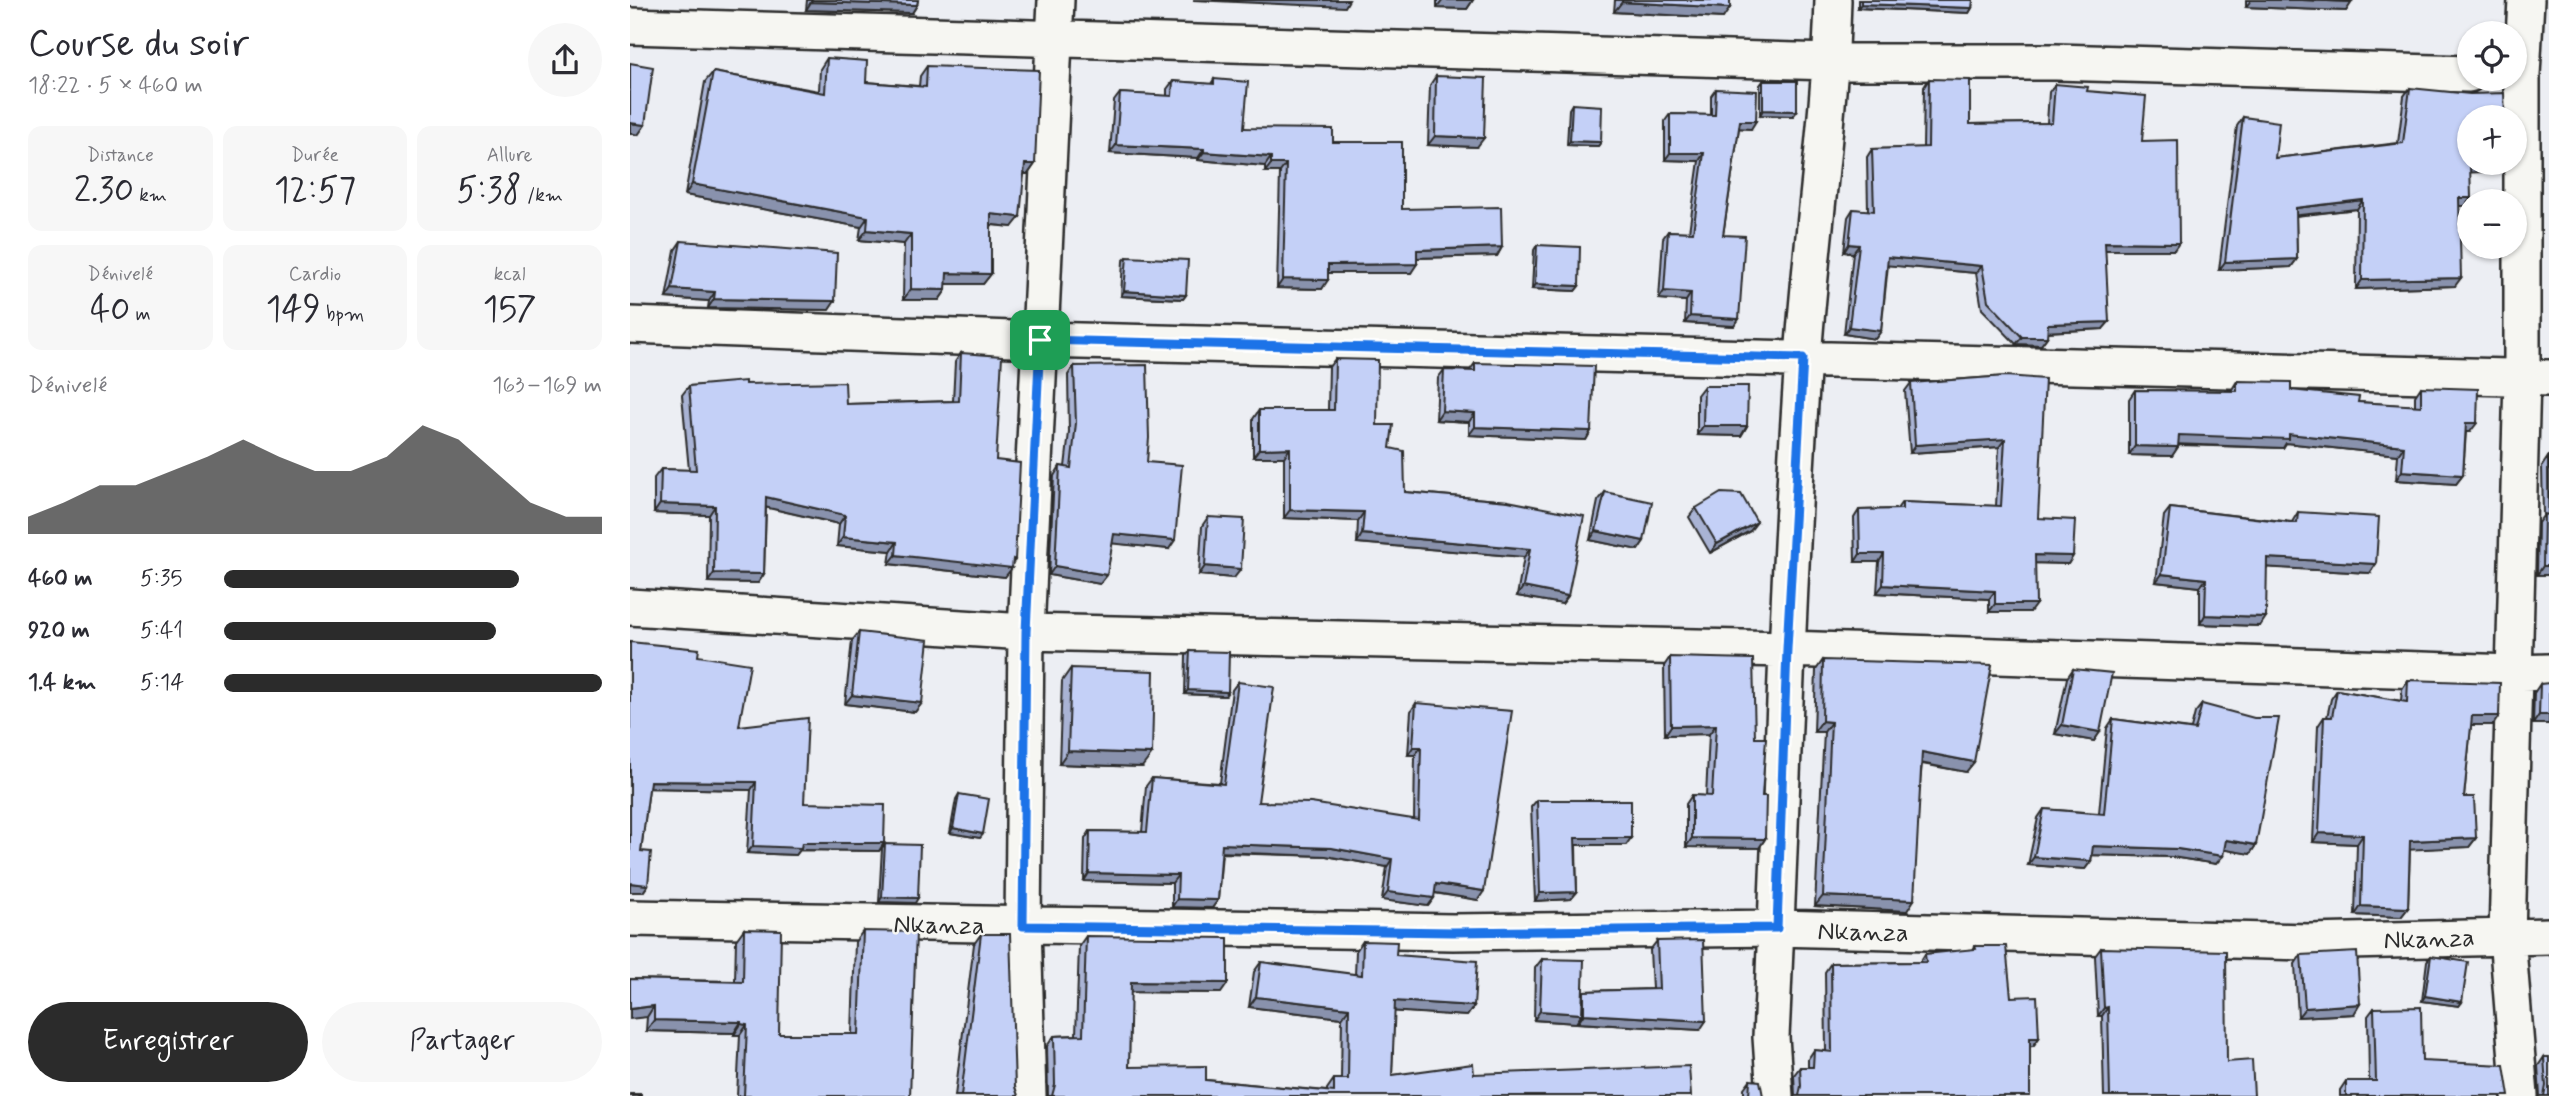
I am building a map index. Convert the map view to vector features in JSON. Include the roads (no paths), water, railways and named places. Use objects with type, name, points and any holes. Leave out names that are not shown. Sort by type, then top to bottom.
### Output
[{"type":"street","points":[[1028,1096],[1023,926],[1026,632],[1056,0]]},
{"type":"street","points":[[1774,1096],[1772,1037],[1787,649],[1803,358],[1832,62],[1833,0]]},
{"type":"street","points":[[2520,1096],[2507,936],[2512,673],[2535,377],[2526,0]]},
{"type":"street","points":[[630,26],[728,14],[1054,39],[1832,62],[2056,62],[2457,74]]},
{"type":"street","points":[[631,331],[2535,377]]},
{"type":"street","points":[[630,607],[1026,632],[1787,649],[2512,673],[2549,672]]},
{"type":"street","name":"Nkanza","points":[[630,918],[1453,932],[1777,928],[2310,942],[2549,936]]}]
